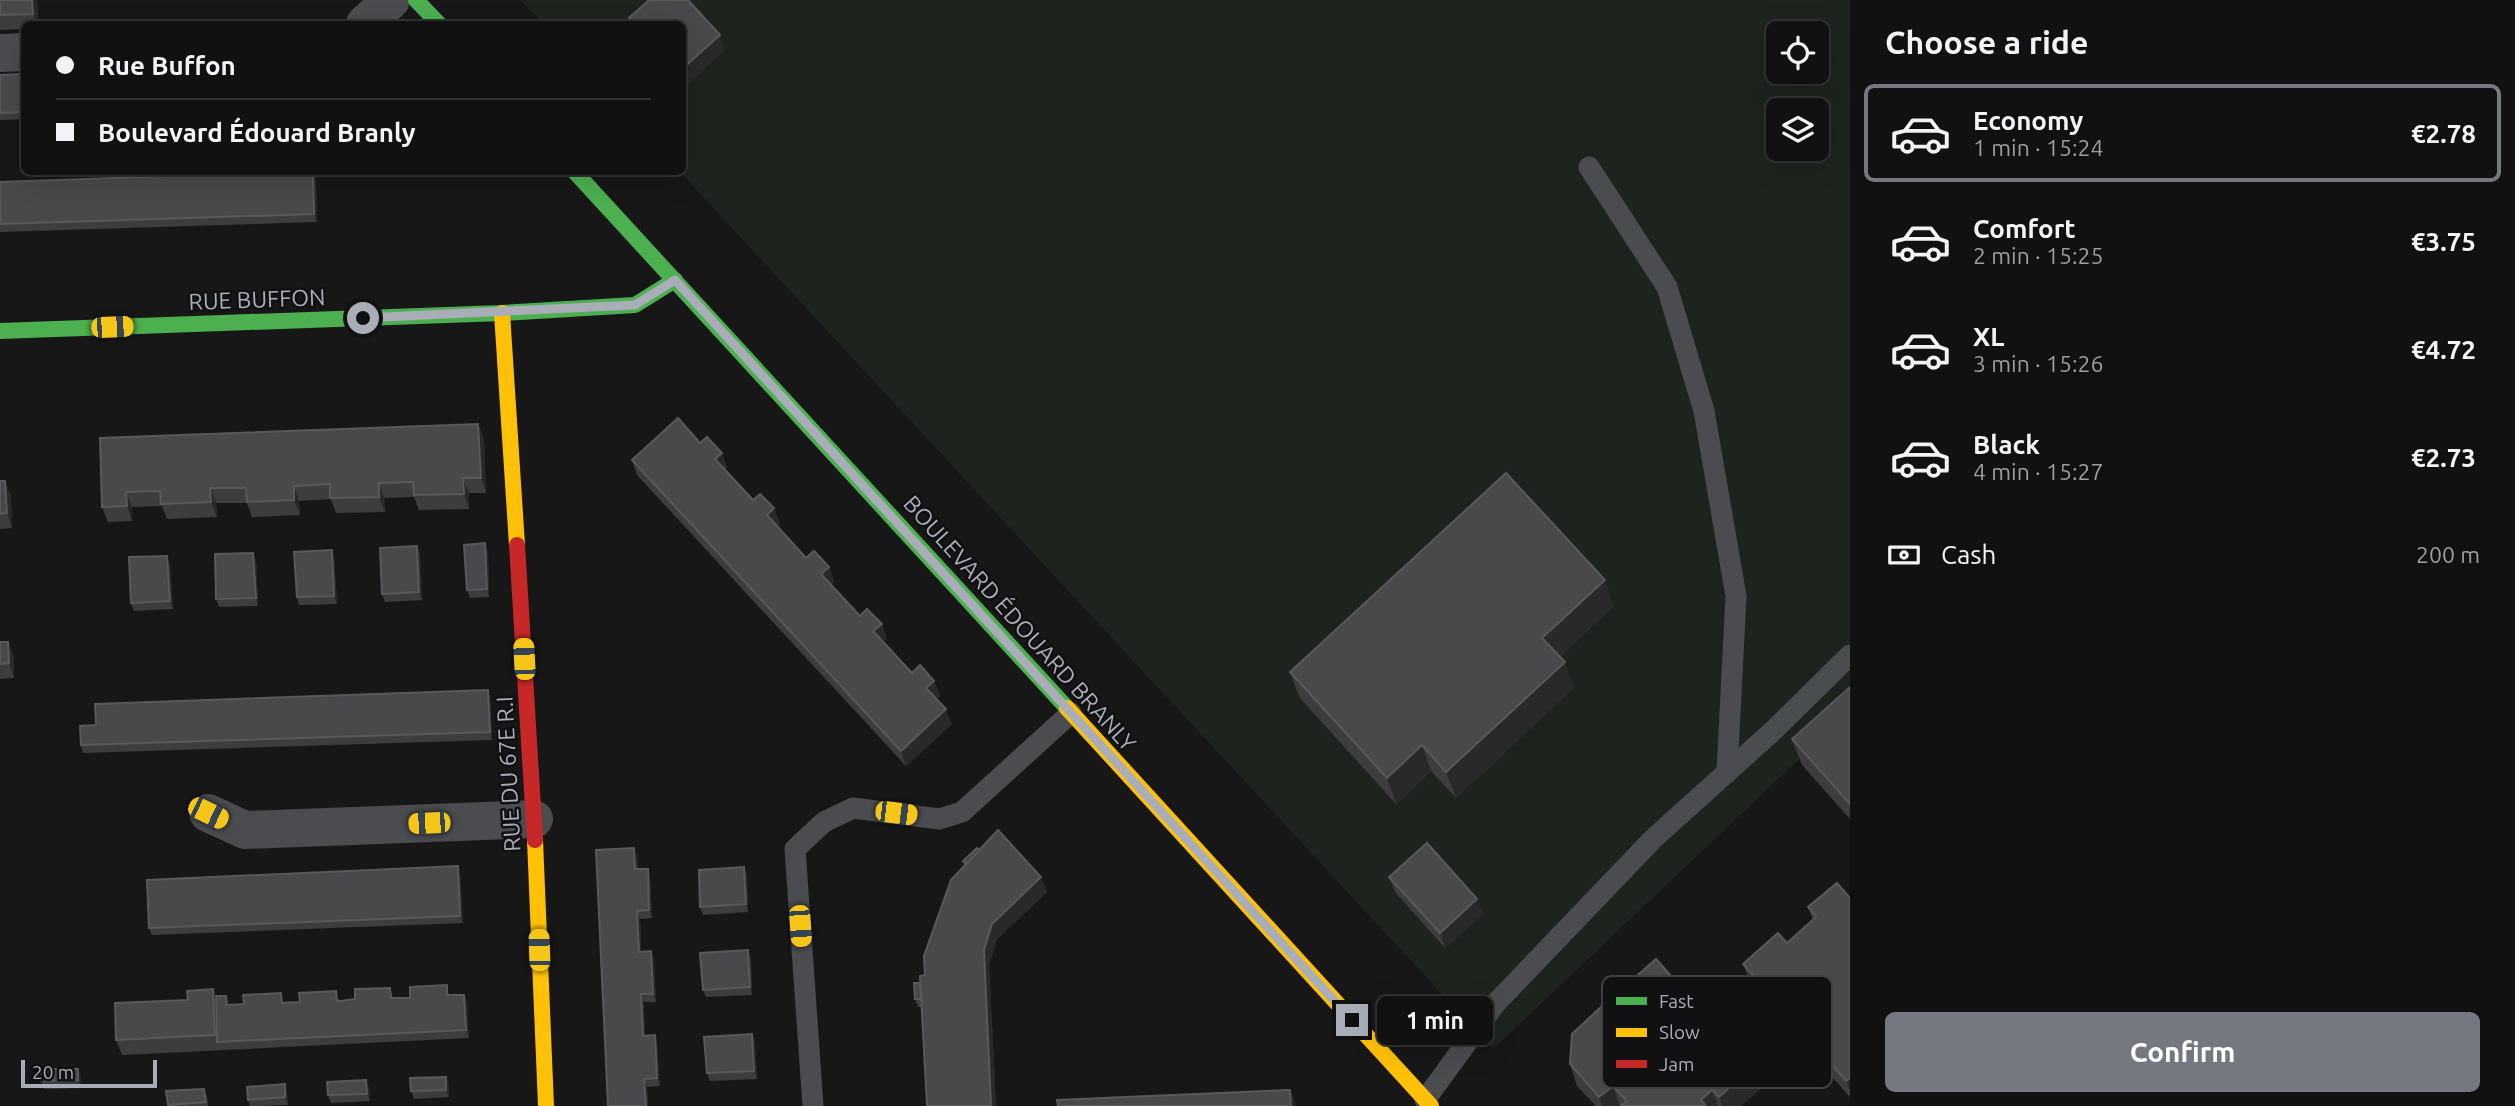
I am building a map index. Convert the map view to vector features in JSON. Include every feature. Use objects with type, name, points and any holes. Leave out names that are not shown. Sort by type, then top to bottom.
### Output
[{"type":"street","points":[[368,21],[391,0]]},
{"type":"street","points":[[416,0],[436,21]]},
{"type":"street","points":[[0,53],[21,52]]},
{"type":"street","name":"BOULEVARD ÉDOUARD BRANLY","points":[[578,175],[1428,1103]]},
{"type":"street","name":"RUE BUFFON","points":[[0,331],[502,313],[635,305],[675,280]]},
{"type":"street","name":"RUE DU 67E R.I","points":[[502,313],[534,819],[545,1106]]},
{"type":"street","points":[[208,813],[245,830],[534,819]]},
{"type":"lane","points":[[1589,167],[1667,287],[1704,411],[1736,596],[1727,772]]},
{"type":"lane","points":[[1428,1103],[1494,1004],[1653,839],[1776,729],[1850,655]]},
{"type":"lane","points":[[813,1106],[795,849],[824,822],[853,808],[939,819],[962,812],[1071,713]]},
{"type":"shaded area","points":[[520,0],[1850,0],[1850,711],[1493,1049],[683,175],[686,175],[686,21],[540,21]]},
{"type":"building","points":[[0,0],[32,0],[33,14],[0,15]]},
{"type":"building","points":[[649,0],[688,0],[720,35],[686,65],[686,21],[632,21],[629,18]]},
{"type":"building","points":[[21,74],[21,112],[0,113],[0,75]]},
{"type":"building","points":[[198,175],[313,175],[314,214],[0,224],[0,182]]},
{"type":"building","points":[[678,418],[700,443],[707,437],[722,453],[715,459],[753,500],[760,494],[774,508],[767,515],[806,558],[814,551],[829,567],[821,574],[860,616],[867,609],[882,624],[873,631],[912,673],[920,665],[934,681],[926,688],[946,709],[901,751],[632,460]]},
{"type":"building","points":[[478,424],[481,478],[463,478],[464,494],[414,495],[413,482],[379,483],[379,497],[330,498],[330,484],[294,486],[294,500],[247,502],[246,488],[210,488],[211,502],[161,504],[160,491],[126,492],[127,506],[102,507],[100,438]]},
{"type":"building","points":[[1506,473],[1605,580],[1542,638],[1565,662],[1446,772],[1422,745],[1387,778],[1290,672]]},
{"type":"building","points":[[0,481],[5,481],[7,513],[0,514]]},
{"type":"building","points":[[485,543],[487,589],[467,590],[464,545]]},
{"type":"building","points":[[417,546],[419,592],[382,594],[380,548]]},
{"type":"building","points":[[332,550],[334,596],[297,597],[294,552]]},
{"type":"building","points":[[253,553],[256,598],[216,599],[215,554]]},
{"type":"building","points":[[167,556],[170,601],[131,603],[129,557]]},
{"type":"building","points":[[0,642],[8,642],[9,663],[0,664]]},
{"type":"building","points":[[1850,687],[1850,804],[1792,739]]},
{"type":"building","points":[[488,690],[490,732],[81,745],[80,726],[96,725],[95,704]]},
{"type":"building","points":[[998,830],[1041,877],[992,924],[984,950],[991,1106],[927,1106],[920,976],[925,975],[924,956],[951,880]]},
{"type":"building","points":[[1427,843],[1477,899],[1440,933],[1389,877]]},
{"type":"building","points":[[634,848],[635,869],[648,869],[649,910],[637,911],[639,952],[651,951],[653,994],[641,994],[643,1036],[655,1035],[657,1078],[644,1079],[646,1106],[608,1106],[596,850]]},
{"type":"building","points":[[977,848],[980,850],[966,864],[963,861]]},
{"type":"building","points":[[458,866],[460,916],[149,928],[147,880]]},
{"type":"building","points":[[744,867],[746,904],[700,907],[699,870]]},
{"type":"building","points":[[1837,883],[1850,898],[1850,1078],[1846,1081],[1832,1065],[1832,976],[1754,976],[1743,964],[1778,933],[1787,943],[1816,917],[1808,907]]},
{"type":"building","points":[[748,950],[750,987],[703,990],[700,953]]},
{"type":"building","points":[[1656,959],[1671,976],[1637,976]]},
{"type":"building","points":[[914,983],[920,983],[921,999],[915,999]]},
{"type":"building","points":[[447,985],[447,995],[464,995],[466,1030],[217,1042],[216,996],[226,996],[227,1005],[244,1004],[243,995],[281,993],[282,1003],[300,1002],[299,993],[336,991],[337,1001],[341,1001],[355,999],[355,989],[390,988],[391,998],[410,998],[410,987]]},
{"type":"building","points":[[213,989],[215,1035],[116,1040],[115,1003],[188,1000],[187,991]]},
{"type":"building","points":[[1602,1006],[1602,1088],[1610,1088],[1599,1097],[1570,1064],[1572,1034]]},
{"type":"building","points":[[752,1034],[754,1071],[707,1073],[704,1037]]},
{"type":"building","points":[[41,1069],[78,1069],[78,1080],[41,1081]]},
{"type":"building","points":[[446,1077],[446,1090],[411,1091],[410,1078]]},
{"type":"building","points":[[366,1080],[367,1094],[328,1095],[327,1082]]},
{"type":"building","points":[[285,1084],[285,1097],[248,1100],[247,1087]]},
{"type":"building","points":[[1615,1088],[1729,1088],[1719,1097],[1712,1090],[1701,1100],[1706,1106],[1621,1106],[1627,1101]]},
{"type":"building","points":[[204,1089],[206,1102],[168,1105],[166,1091]]},
{"type":"building","points":[[1290,1090],[1291,1106],[1058,1106],[1057,1100]]},
{"type":"traffic: fast","points":[[416,0],[436,21]]},
{"type":"traffic: fast","points":[[578,175],[1067,708]]},
{"type":"traffic: fast","points":[[0,331],[502,313],[635,305],[675,280]]},
{"type":"traffic: slow","points":[[502,313],[517,545]]},
{"type":"traffic: slow","points":[[1067,708],[1431,1106]]},
{"type":"traffic: slow","points":[[535,840],[546,1106]]},
{"type":"traffic: jam","points":[[517,545],[535,840]]},
{"type":"route","points":[[363,318],[635,305],[675,280],[1352,1020]]}]
